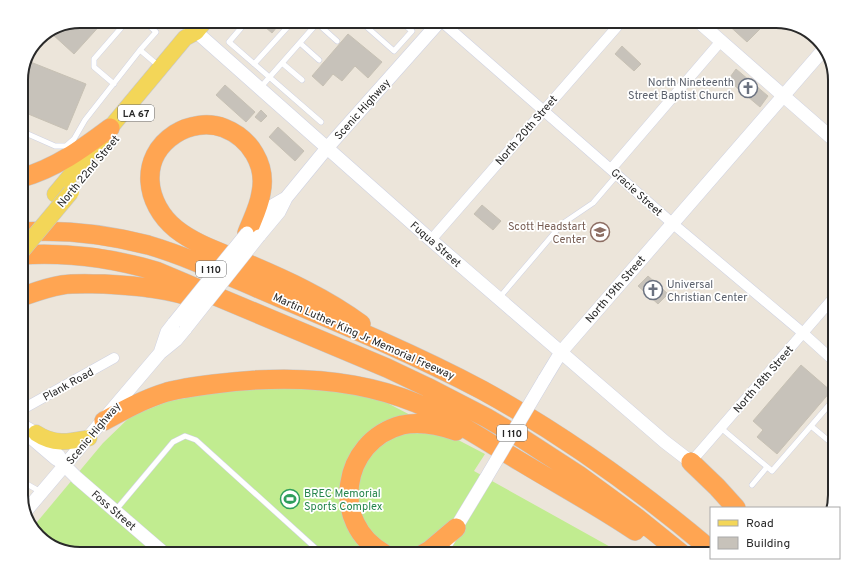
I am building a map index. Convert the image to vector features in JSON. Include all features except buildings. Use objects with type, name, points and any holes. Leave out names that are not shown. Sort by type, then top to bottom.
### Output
[{"type":"highway","points":[[253,235],[262,184],[260,165],[249,145],[236,133],[214,126],[200,125],[186,128],[169,138],[153,161],[150,181],[152,195],[157,208],[170,224],[197,242],[278,277],[336,307],[391,346]]},
{"type":"highway","points":[[28,175],[65,160],[110,128]]},
{"type":"highway","name":"Martin Luther King Jr Memorial Freeway","points":[[28,232],[77,232],[116,238],[149,246],[192,261],[391,346],[482,390],[561,437],[643,495],[707,547]]},
{"type":"highway","name":"Martin Luther King Jr Memorial Freeway","points":[[28,255],[80,255],[140,266],[170,276],[406,377],[451,399],[510,431],[598,490],[673,547]]},
{"type":"highway","points":[[28,294],[64,284],[136,286],[165,290],[191,297],[240,316],[325,342]]},
{"type":"highway","points":[[104,420],[142,401],[168,392],[180,389],[249,380],[319,380],[369,388],[415,403],[460,425],[623,523],[656,547]]},
{"type":"highway","points":[[375,547],[357,527],[350,509],[348,494],[352,472],[357,460],[365,448],[380,435],[391,429],[405,425],[418,424],[449,428],[473,438],[520,462]]},
{"type":"highway","points":[[691,462],[735,507]]},
{"type":"highway","points":[[434,547],[456,528]]},
{"type":"main road","name":"North 22nd Street","points":[[28,227],[160,67],[185,38],[198,28]]},
{"type":"main road","name":"North 22nd Street","points":[[28,244],[190,48],[200,28]]},
{"type":"main road","points":[[28,432],[54,442],[66,442],[89,438]]},
{"type":"street","name":"Fuqua Street","points":[[203,28],[260,88],[327,148],[665,442],[691,462]]},
{"type":"street","name":"Scenic Highway","points":[[30,507],[160,353],[176,340],[186,328],[272,206],[286,198],[327,148],[435,28]]},
{"type":"street","name":"Gracie Street","points":[[449,28],[672,223],[828,356]]},
{"type":"street","name":"North 20th Street","points":[[431,240],[616,28]]},
{"type":"street","points":[[706,28],[828,135]]},
{"type":"street","points":[[614,172],[722,41]]},
{"type":"street","name":"North 19th Street","points":[[444,547],[561,352],[820,53]]},
{"type":"street","name":"Scenic Highway","points":[[160,353],[167,332],[174,323],[253,235]]},
{"type":"street","name":"North 18th Street","points":[[691,462],[828,304]]},
{"type":"street","name":"Plank Road","points":[[28,406],[114,358]]},
{"type":"street","points":[[28,432],[60,455],[65,466]]},
{"type":"street","points":[[28,432],[55,460],[65,466]]},
{"type":"street","name":"Foss Street","points":[[65,466],[157,547]]},
{"type":"lane","points":[[114,84],[94,67],[94,59],[121,28]]},
{"type":"lane","points":[[28,134],[55,146],[66,146],[74,139],[85,120],[156,32],[152,28]]},
{"type":"lane","points":[[241,28],[229,42],[321,122]]},
{"type":"lane","points":[[254,64],[287,28]]},
{"type":"lane","points":[[260,88],[313,28]]},
{"type":"lane","points":[[324,28],[337,40]]},
{"type":"lane","points":[[368,28],[394,51],[412,31],[408,28]]},
{"type":"lane","points":[[300,43],[319,60]]},
{"type":"lane","points":[[140,50],[160,67]]},
{"type":"lane","points":[[282,63],[302,80]]},
{"type":"lane","points":[[499,298],[562,224],[593,203],[614,172]]},
{"type":"lane","points":[[721,428],[772,471],[828,406]]},
{"type":"lane","points":[[811,426],[828,440]]},
{"type":"lane","points":[[115,510],[172,442],[185,436],[196,440],[314,547]]},
{"type":"lane","points":[[752,485],[767,467]]},
{"type":"lane","points":[[28,485],[42,493]]},
{"type":"green space","name":"BREC Memorial Sports Complex","points":[[261,388],[318,389],[372,395],[485,454],[474,471],[610,547],[73,547],[57,542],[43,532],[36,523],[103,443],[131,416],[169,401],[208,394]]},
{"type":"place","name":"North Nineteenth Street Baptist Church","points":[[748,88]]},
{"type":"place","name":"Scott Headstart Center","points":[[600,232]]},
{"type":"place","name":"Universal Christian Center","points":[[653,290]]},
{"type":"place","name":"BREC Memorial Sports Complex","points":[[290,499]]}]
